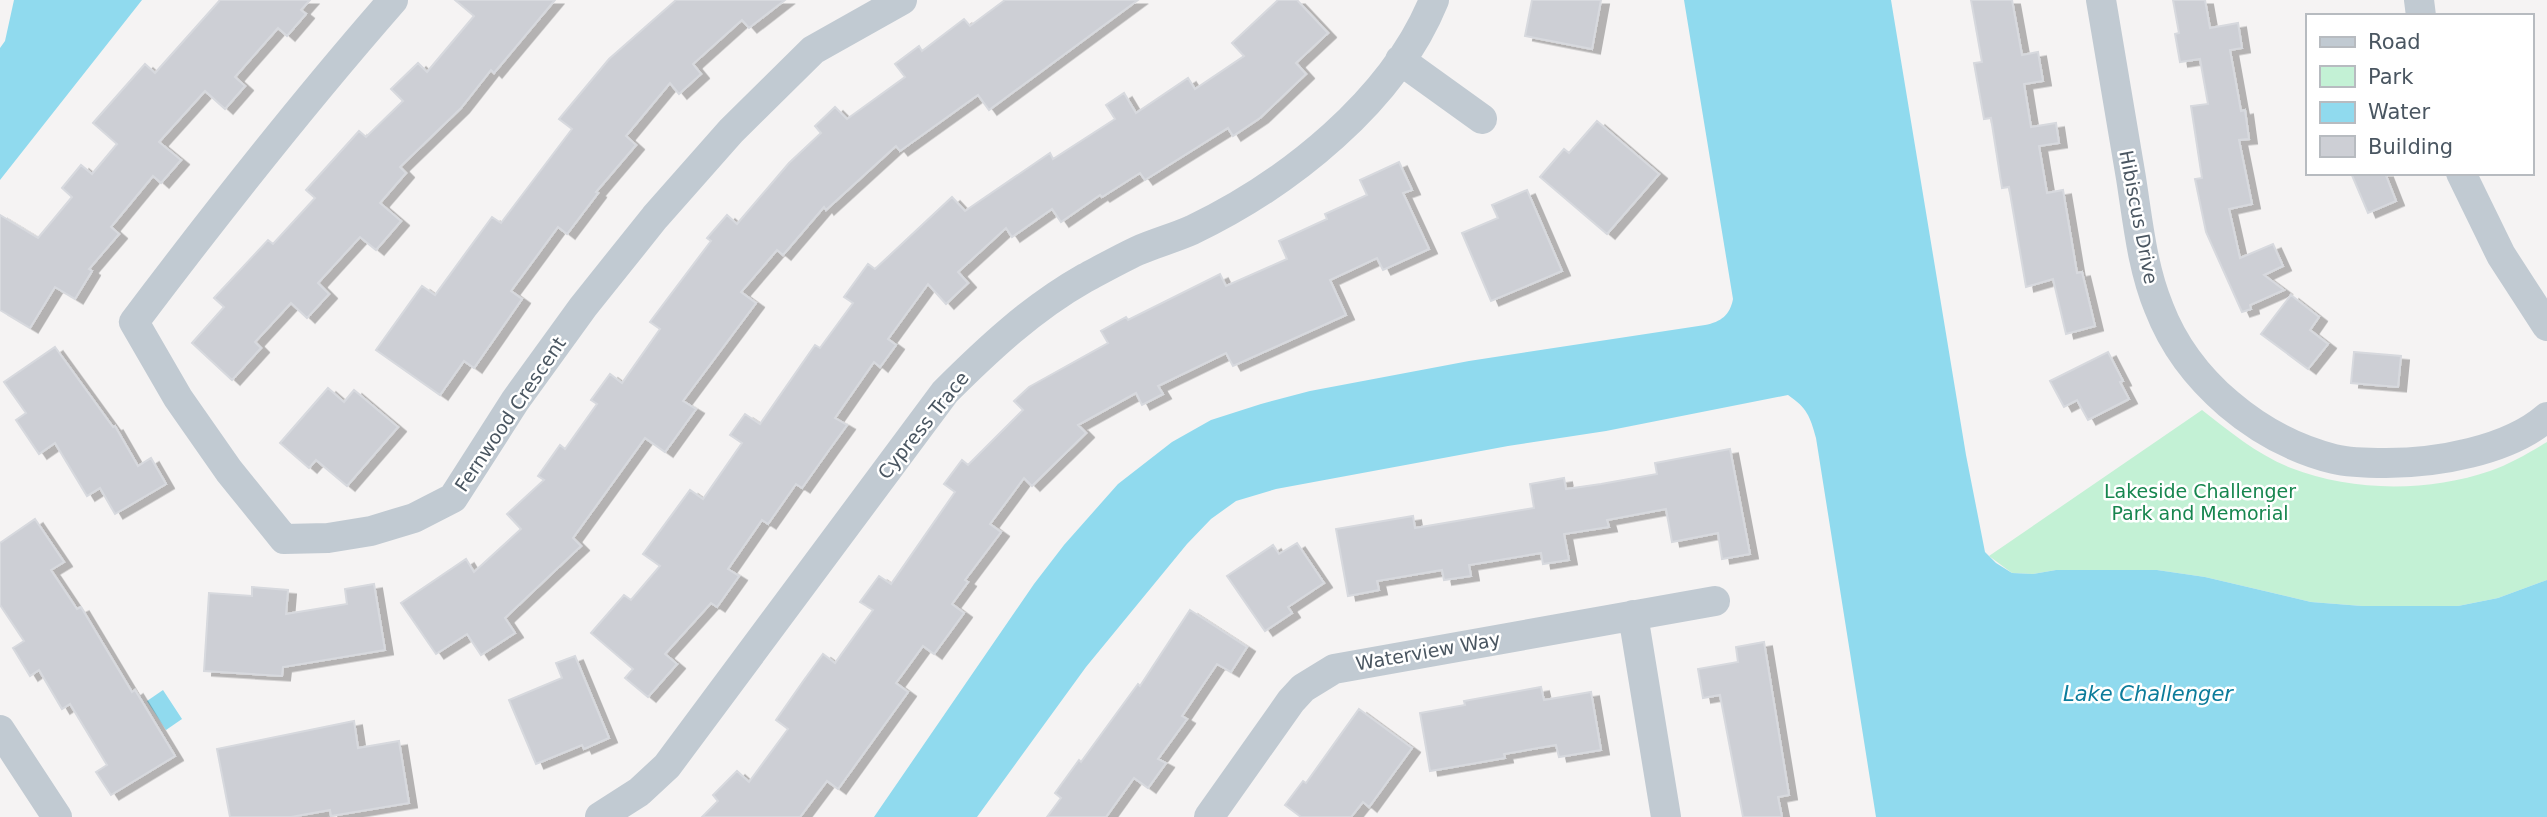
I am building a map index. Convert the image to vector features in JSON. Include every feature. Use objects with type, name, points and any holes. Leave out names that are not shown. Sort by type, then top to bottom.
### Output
[{"type":"street","name":"Fernwood Crescent","points":[[393,0],[322,81],[226,200],[134,322],[186,409],[229,471],[284,539],[328,538],[371,531],[414,518],[453,498],[515,401],[583,307],[654,217],[714,150],[813,50],[902,0]]},
{"type":"street","name":"Cypress Trace","points":[[600,817],[639,792],[667,766],[945,391],[987,349],[1034,312],[1084,279],[1136,252],[1190,231],[1240,205],[1288,173],[1332,137],[1372,96],[1400,60],[1434,0]]},
{"type":"street","name":"Hibiscus Drive","points":[[2102,0],[2144,262],[2159,309],[2184,355],[2218,394],[2260,428],[2294,445],[2335,459],[2371,463],[2408,463],[2446,458],[2497,445],[2547,417]]},
{"type":"street","points":[[1400,60],[1482,120]]},
{"type":"street","points":[[2462,175],[2501,255],[2547,326]]},
{"type":"street","name":"Waterview Way","points":[[1209,817],[1291,701],[1310,682],[1334,669],[1715,601]]},
{"type":"street","points":[[1633,615],[1665,817]]},
{"type":"street","points":[[0,730],[57,817]]},
{"type":"green space","name":"Lakeside Challenger Park and Memorial","points":[[2202,410],[2279,463],[2315,476],[2365,485],[2416,486],[2466,478],[2505,465],[2547,442],[2547,580],[2498,598],[2458,606],[2362,606],[2311,602],[2205,577],[2157,570],[2012,573],[1989,556]]},
{"type":"water","points":[[14,0],[142,0],[0,180],[0,48],[5,41]]},
{"type":"water","name":"Lake Challenger","points":[[1684,0],[1891,0],[1966,455],[1985,552],[1996,563],[2012,573],[2033,574],[2056,570],[2157,570],[2205,577],[2311,602],[2362,606],[2458,606],[2498,598],[2547,580],[2547,817],[1876,817],[1816,438],[1807,413],[1788,395],[1606,431],[1508,446],[1276,489],[1236,501],[1211,519],[1187,544],[1086,667],[977,817],[874,817],[1034,584],[1064,545],[1118,484],[1172,442],[1211,420],[1310,391],[1469,361],[1705,325],[1724,317],[1733,299]]},
{"type":"water","points":[[163,690],[182,719],[166,730],[147,701]]},
{"type":"building","points":[[220,0],[310,0],[301,10],[306,14],[287,36],[278,28],[235,77],[245,86],[225,109],[205,91],[159,142],[181,160],[161,183],[153,176],[111,227],[119,234],[89,269],[92,271],[75,299],[55,287],[30,328],[0,310],[0,215],[38,238],[72,197],[62,188],[81,165],[92,174],[117,144],[93,123],[145,64],[155,73]]},
{"type":"building","points":[[455,0],[555,0],[494,73],[491,70],[461,108],[400,167],[406,173],[380,203],[401,221],[376,250],[360,237],[318,283],[329,294],[307,318],[291,303],[255,342],[261,348],[232,380],[192,343],[224,307],[214,298],[268,240],[273,244],[315,198],[306,190],[359,131],[366,137],[403,101],[391,89],[418,63],[427,72],[474,16]]},
{"type":"building","points":[[676,0],[785,0],[749,28],[742,20],[693,64],[701,74],[679,94],[670,83],[626,136],[636,145],[596,192],[598,193],[567,234],[558,227],[511,291],[522,299],[474,368],[464,361],[440,395],[376,350],[422,286],[435,295],[492,217],[501,223],[572,129],[559,119],[609,59]]},
{"type":"building","points":[[1005,0],[1138,0],[989,110],[978,95],[900,151],[896,146],[826,210],[824,207],[783,255],[777,250],[741,292],[756,303],[683,401],[696,409],[665,452],[645,438],[573,538],[581,546],[505,618],[515,633],[481,655],[467,634],[436,654],[401,603],[466,559],[474,572],[521,529],[507,514],[544,480],[538,476],[560,445],[565,449],[597,404],[591,400],[610,374],[622,383],[660,329],[650,322],[711,241],[707,238],[727,215],[737,224],[789,163],[821,133],[815,126],[835,107],[847,119],[905,77],[895,64],[919,46],[922,51],[964,19],[970,26]]},
{"type":"building","points":[[1278,0],[1297,0],[1328,33],[1296,63],[1306,74],[1260,118],[1233,136],[1228,128],[1145,180],[1140,173],[1102,197],[1100,195],[1061,222],[1052,209],[1012,237],[1006,228],[958,272],[968,283],[946,304],[928,284],[888,339],[896,345],[880,367],[874,362],[835,418],[847,425],[802,488],[796,484],[768,524],[762,520],[728,569],[739,576],[717,607],[711,603],[665,654],[677,664],[648,697],[625,678],[633,669],[591,633],[624,595],[631,600],[660,566],[643,554],[690,490],[703,499],[742,443],[730,435],[745,414],[760,424],[815,345],[820,348],[853,303],[844,297],[868,264],[875,269],[952,197],[965,211],[1050,153],[1053,159],[1115,119],[1106,105],[1124,93],[1136,113],[1188,78],[1195,89],[1244,56],[1232,43]]},
{"type":"building","points":[[1532,0],[1601,0],[1592,49],[1525,36]]},
{"type":"building","points":[[1971,0],[2012,0],[2022,55],[2038,52],[2043,81],[2024,84],[2031,127],[2056,123],[2059,143],[2039,146],[2047,193],[2063,190],[2077,273],[2082,272],[2095,326],[2066,334],[2053,279],[2026,287],[2009,187],[2002,188],[1991,118],[1984,119],[1974,63],[1982,62]]},
{"type":"building","points":[[2173,0],[2205,0],[2210,28],[2238,23],[2242,48],[2230,50],[2241,111],[2245,110],[2249,139],[2239,140],[2252,204],[2229,209],[2240,258],[2273,244],[2283,266],[2264,275],[2284,290],[2250,305],[2251,309],[2242,312],[2206,232],[2195,179],[2202,178],[2191,106],[2208,104],[2200,59],[2180,62],[2175,34],[2179,33]]},
{"type":"building","points":[[1597,121],[1659,174],[1607,234],[1540,177],[1564,149],[1569,153]]},
{"type":"building","points":[[1399,162],[1412,190],[1403,193],[1429,249],[1383,270],[1377,258],[1330,280],[1346,315],[1233,366],[1226,353],[1158,386],[1163,394],[1142,405],[1136,393],[1078,425],[1086,433],[1032,486],[1024,478],[990,524],[1001,532],[965,580],[968,582],[952,604],[964,613],[934,654],[923,646],[896,683],[908,692],[838,789],[827,781],[800,817],[702,817],[718,801],[713,795],[737,771],[749,782],[788,729],[776,720],[823,654],[835,663],[873,610],[860,602],[879,576],[891,584],[955,492],[944,484],[962,460],[968,465],[1023,410],[1014,401],[1029,387],[1108,343],[1101,331],[1126,317],[1128,320],[1220,274],[1226,286],[1287,259],[1279,241],[1327,219],[1325,214],[1367,195],[1360,180]]},
{"type":"building","points":[[2352,175],[2386,175],[2396,201],[2368,213]]},
{"type":"building","points":[[1527,190],[1562,271],[1491,301],[1462,233],[1498,218],[1492,205]]},
{"type":"building","points":[[2291,295],[2319,317],[2310,330],[2328,344],[2308,369],[2261,334]]},
{"type":"building","points":[[55,347],[113,427],[115,426],[138,466],[151,458],[166,484],[115,514],[100,488],[87,496],[55,443],[39,454],[16,420],[26,413],[4,382]]},
{"type":"building","points":[[2108,352],[2129,399],[2088,420],[2077,400],[2064,407],[2050,381]]},
{"type":"building","points":[[2354,352],[2401,356],[2398,387],[2351,383]]},
{"type":"building","points":[[328,388],[344,402],[354,390],[398,427],[347,486],[316,460],[309,468],[280,443]]},
{"type":"building","points":[[1730,449],[1750,554],[1722,559],[1718,533],[1672,542],[1666,509],[1607,520],[1609,527],[1564,534],[1569,560],[1543,564],[1541,553],[1469,565],[1471,576],[1444,580],[1442,570],[1377,581],[1379,590],[1348,596],[1336,529],[1413,516],[1415,528],[1534,508],[1530,484],[1564,478],[1566,489],[1601,484],[1657,474],[1655,463]]},
{"type":"building","points":[[35,519],[64,562],[51,570],[77,609],[81,607],[132,692],[135,690],[175,756],[111,795],[96,772],[107,765],[70,704],[62,709],[39,670],[30,676],[13,648],[24,641],[0,605],[0,543]]},
{"type":"building","points":[[1297,543],[1324,583],[1288,607],[1292,613],[1265,631],[1227,576],[1273,545],[1279,554]]},
{"type":"building","points":[[374,584],[385,650],[283,667],[282,676],[204,671],[209,593],[252,596],[252,587],[288,590],[286,614],[347,604],[345,589]]},
{"type":"building","points":[[1190,610],[1247,647],[1231,672],[1217,664],[1182,716],[1187,719],[1158,759],[1166,763],[1148,788],[1134,778],[1106,817],[1047,817],[1061,798],[1055,793],[1138,684],[1140,686]]},
{"type":"building","points":[[1764,642],[1789,795],[1778,797],[1782,817],[1743,817],[1720,695],[1703,698],[1698,669],[1738,662],[1736,647]]},
{"type":"building","points":[[575,656],[609,738],[584,749],[582,745],[536,764],[509,700],[562,678],[556,663]]},
{"type":"building","points":[[1541,687],[1544,700],[1591,692],[1601,750],[1559,757],[1556,745],[1504,754],[1505,758],[1430,771],[1420,713],[1465,705],[1464,701]]},
{"type":"building","points":[[1359,709],[1412,748],[1369,807],[1363,802],[1351,817],[1301,817],[1285,805],[1303,781],[1306,783]]},
{"type":"building","points":[[354,721],[358,748],[399,741],[409,803],[331,816],[330,810],[291,817],[230,817],[217,749]]}]
